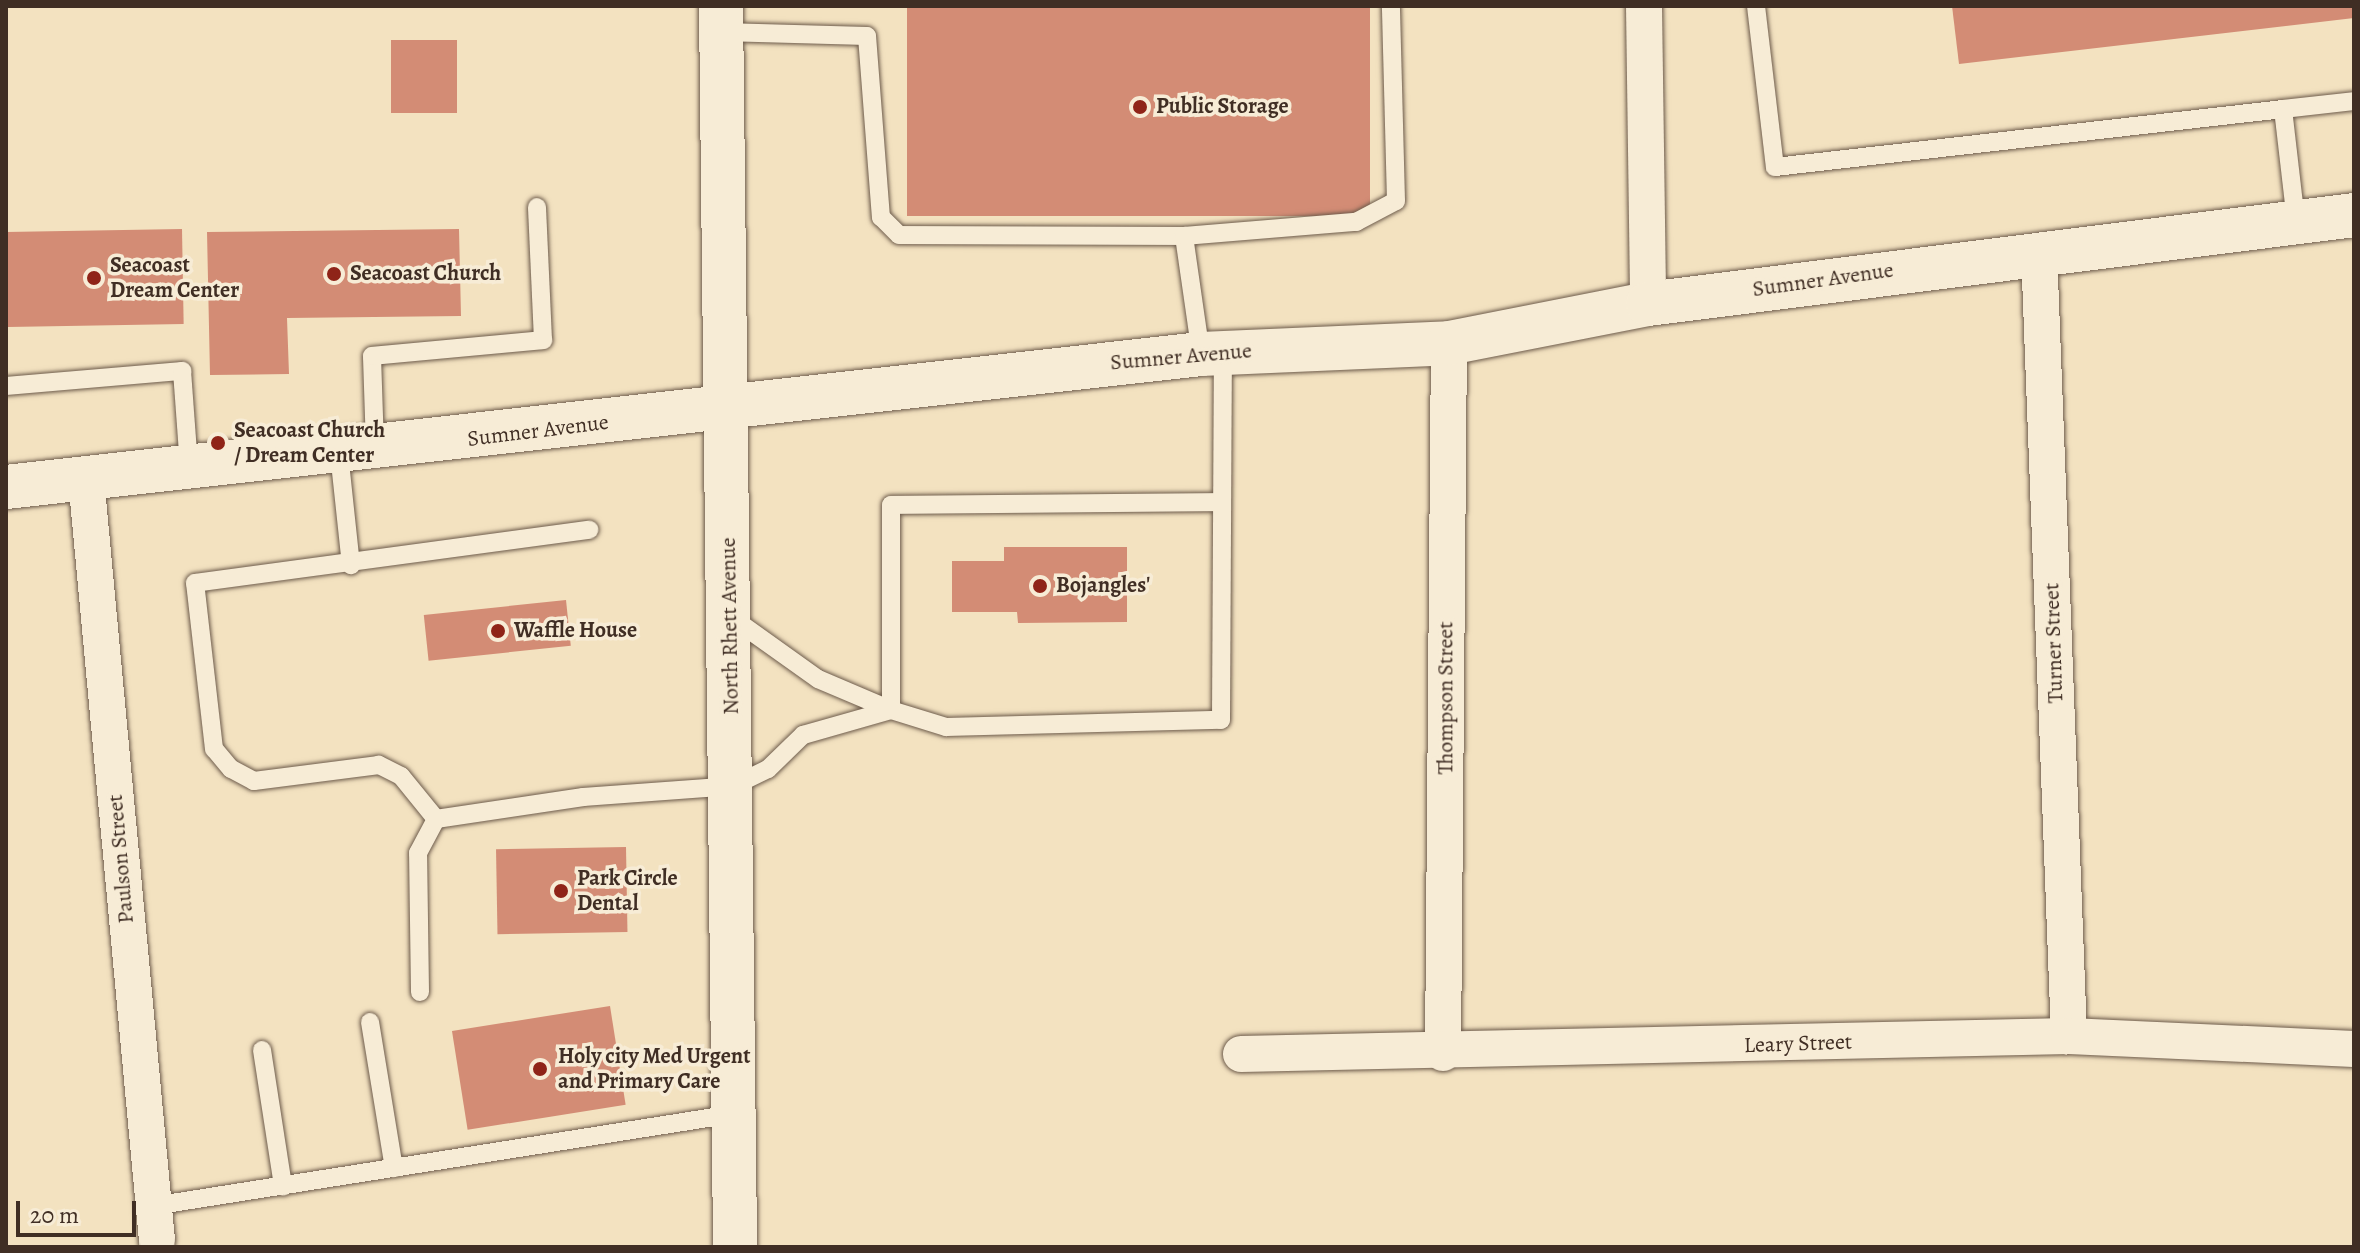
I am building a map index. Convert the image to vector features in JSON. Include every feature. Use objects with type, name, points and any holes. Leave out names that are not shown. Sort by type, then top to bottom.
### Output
[{"type":"street","points":[[1644,6],[1648,304]]},
{"type":"street","name":"North Rhett Avenue","points":[[722,19],[723,408],[731,617],[735,1247]]},
{"type":"street","name":"Sumner Avenue","points":[[6,487],[357,452],[1212,353],[1449,343],[1648,304],[2039,251],[2354,215]]},
{"type":"street","name":"Turner Street","points":[[2039,251],[2069,1036]]},
{"type":"street","name":"Thompson Street","points":[[1443,1053],[1449,343]]},
{"type":"street","name":"Paulson Street","points":[[86,478],[155,1223]]},
{"type":"street","name":"Leary Street","points":[[1241,1054],[1443,1053],[2069,1036],[2354,1049]]},
{"type":"lane","points":[[1756,6],[1775,167],[2354,101]]},
{"type":"lane","points":[[722,19],[867,36],[881,217],[899,235],[1184,236],[1356,222],[1396,201],[1391,7]]},
{"type":"lane","points":[[2283,109],[2296,221]]},
{"type":"lane","points":[[351,565],[357,452],[372,356],[543,340],[537,207]]},
{"type":"lane","points":[[731,617],[818,679],[891,710],[946,727],[1221,720],[1221,502],[1212,353],[1184,236]]},
{"type":"lane","points":[[6,386],[182,371],[189,468]]},
{"type":"lane","points":[[891,710],[891,505],[1221,502]]},
{"type":"lane","points":[[436,819],[401,776],[379,765],[254,781],[214,749],[195,583],[351,565],[589,530]]},
{"type":"lane","points":[[436,819],[583,797],[733,786],[768,769],[803,735],[891,710]]},
{"type":"lane","points":[[420,992],[418,853],[436,819]]},
{"type":"lane","points":[[370,1022],[394,1168]]},
{"type":"lane","points":[[262,1050],[283,1186]]},
{"type":"lane","points":[[155,1223],[283,1186],[736,1113]]},
{"type":"building","name":"Public Storage","points":[[907,6],[1370,6],[1370,216],[907,216]]},
{"type":"building","points":[[1952,6],[2354,6],[2354,18],[1959,64]]},
{"type":"building","points":[[391,40],[457,40],[457,113],[391,113]]},
{"type":"building","name":"Seacoast Dream Center","points":[[182,229],[184,324],[8,327],[6,232]]},
{"type":"building","name":"Seacoast Church","points":[[459,229],[461,316],[287,318],[289,374],[210,375],[207,232]]},
{"type":"building","name":"Bojangles'","points":[[1004,547],[1127,547],[1127,622],[1018,623],[1017,612],[952,612],[952,561],[1004,561]]},
{"type":"building","name":"Waffle House","points":[[566,600],[571,646],[429,661],[424,615]]},
{"type":"building","name":"Park Circle Dental","points":[[626,847],[627,932],[498,934],[496,849]]},
{"type":"building","name":"Holy city Med Urgent and Primary Care","points":[[610,1006],[626,1105],[468,1130],[452,1031]]},
{"type":"place","name":"Public Storage","points":[[1140,107]]},
{"type":"place","name":"Seacoast Church","points":[[334,274]]},
{"type":"place","name":"Seacoast Dream Center","points":[[94,278]]},
{"type":"place","name":"Seacoast Church / Dream Center","points":[[218,443]]},
{"type":"place","name":"Bojangles'","points":[[1040,586]]},
{"type":"place","name":"Waffle House","points":[[498,631]]},
{"type":"place","name":"Park Circle Dental","points":[[561,891]]},
{"type":"place","name":"Holy city Med Urgent and Primary Care","points":[[540,1069]]}]
